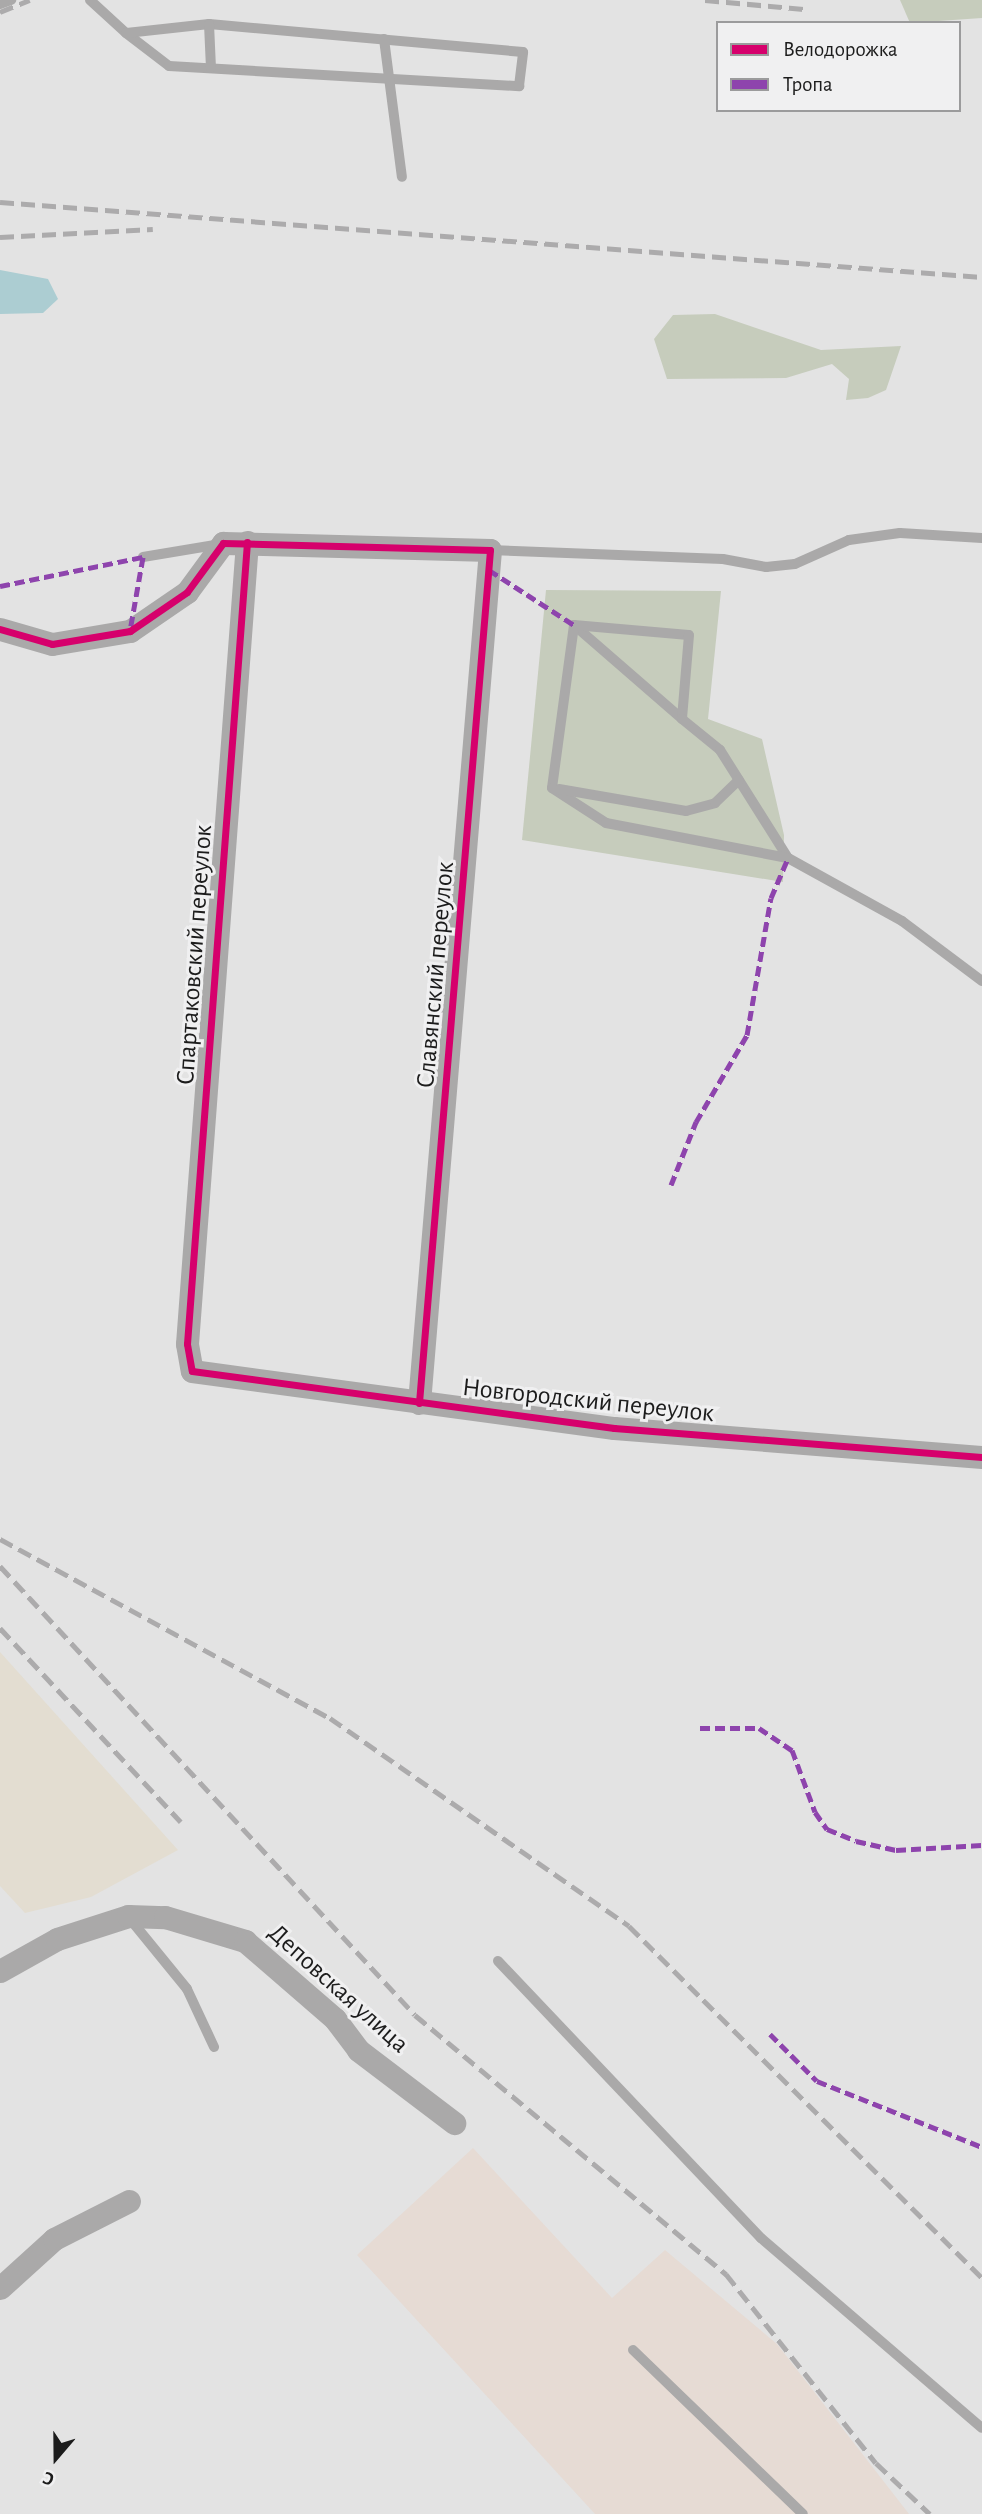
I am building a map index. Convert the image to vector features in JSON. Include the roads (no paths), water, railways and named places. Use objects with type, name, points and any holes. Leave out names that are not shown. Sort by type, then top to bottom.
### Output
[{"type":"street","name":"Спартаковский переулок","points":[[192,1371],[187,1344],[247,542]]},
{"type":"street","points":[[0,629],[52,644],[93,642],[130,631],[187,592],[223,543],[490,550]]},
{"type":"street","name":"Славянский переулок","points":[[419,1403],[490,550]]},
{"type":"street","name":"Новгородский переулок","points":[[192,1371],[614,1429],[982,1457]]},
{"type":"street","name":"Деповская улица","points":[[4,1959],[128,1916],[165,1917],[245,1941],[317,2002],[358,2050],[454,2123]]},
{"type":"street","points":[[0,2288],[54,2239],[129,2202]]},
{"type":"lane","points":[[0,4],[11,0]]},
{"type":"lane","points":[[90,0],[126,33],[169,65],[519,86],[523,52],[209,24],[126,33]]},
{"type":"lane","points":[[209,24],[211,68]]},
{"type":"lane","points":[[384,39],[386,80],[402,177]]},
{"type":"lane","points":[[490,550],[723,559],[766,567],[796,564],[849,540],[900,533],[982,538]]},
{"type":"lane","points":[[143,557],[186,545],[223,543]]},
{"type":"lane","points":[[574,625],[689,635],[682,719]]},
{"type":"lane","points":[[574,625],[720,750],[788,858]]},
{"type":"lane","points":[[552,788],[574,625]]},
{"type":"lane","points":[[552,788],[686,811],[715,803],[739,780]]},
{"type":"lane","points":[[552,788],[606,823],[788,858],[902,921],[982,981]]},
{"type":"lane","points":[[128,1916],[187,1989],[214,2047]]},
{"type":"lane","points":[[498,1961],[761,2238],[982,2428]]},
{"type":"lane","points":[[634,2350],[803,2514]]},
{"type":"water","points":[[0,270],[48,279],[58,299],[43,313],[0,314]]},
{"type":"railway","points":[[0,12],[30,0]]},
{"type":"railway","points":[[705,0],[804,9]]},
{"type":"railway","points":[[0,202],[982,277]]},
{"type":"railway","points":[[0,237],[153,229]]},
{"type":"railway","points":[[0,1539],[330,1718],[629,1926],[982,2278]]},
{"type":"railway","points":[[0,1566],[415,2015],[726,2274],[876,2463],[930,2514]]},
{"type":"railway","points":[[0,1628],[181,1822]]}]
